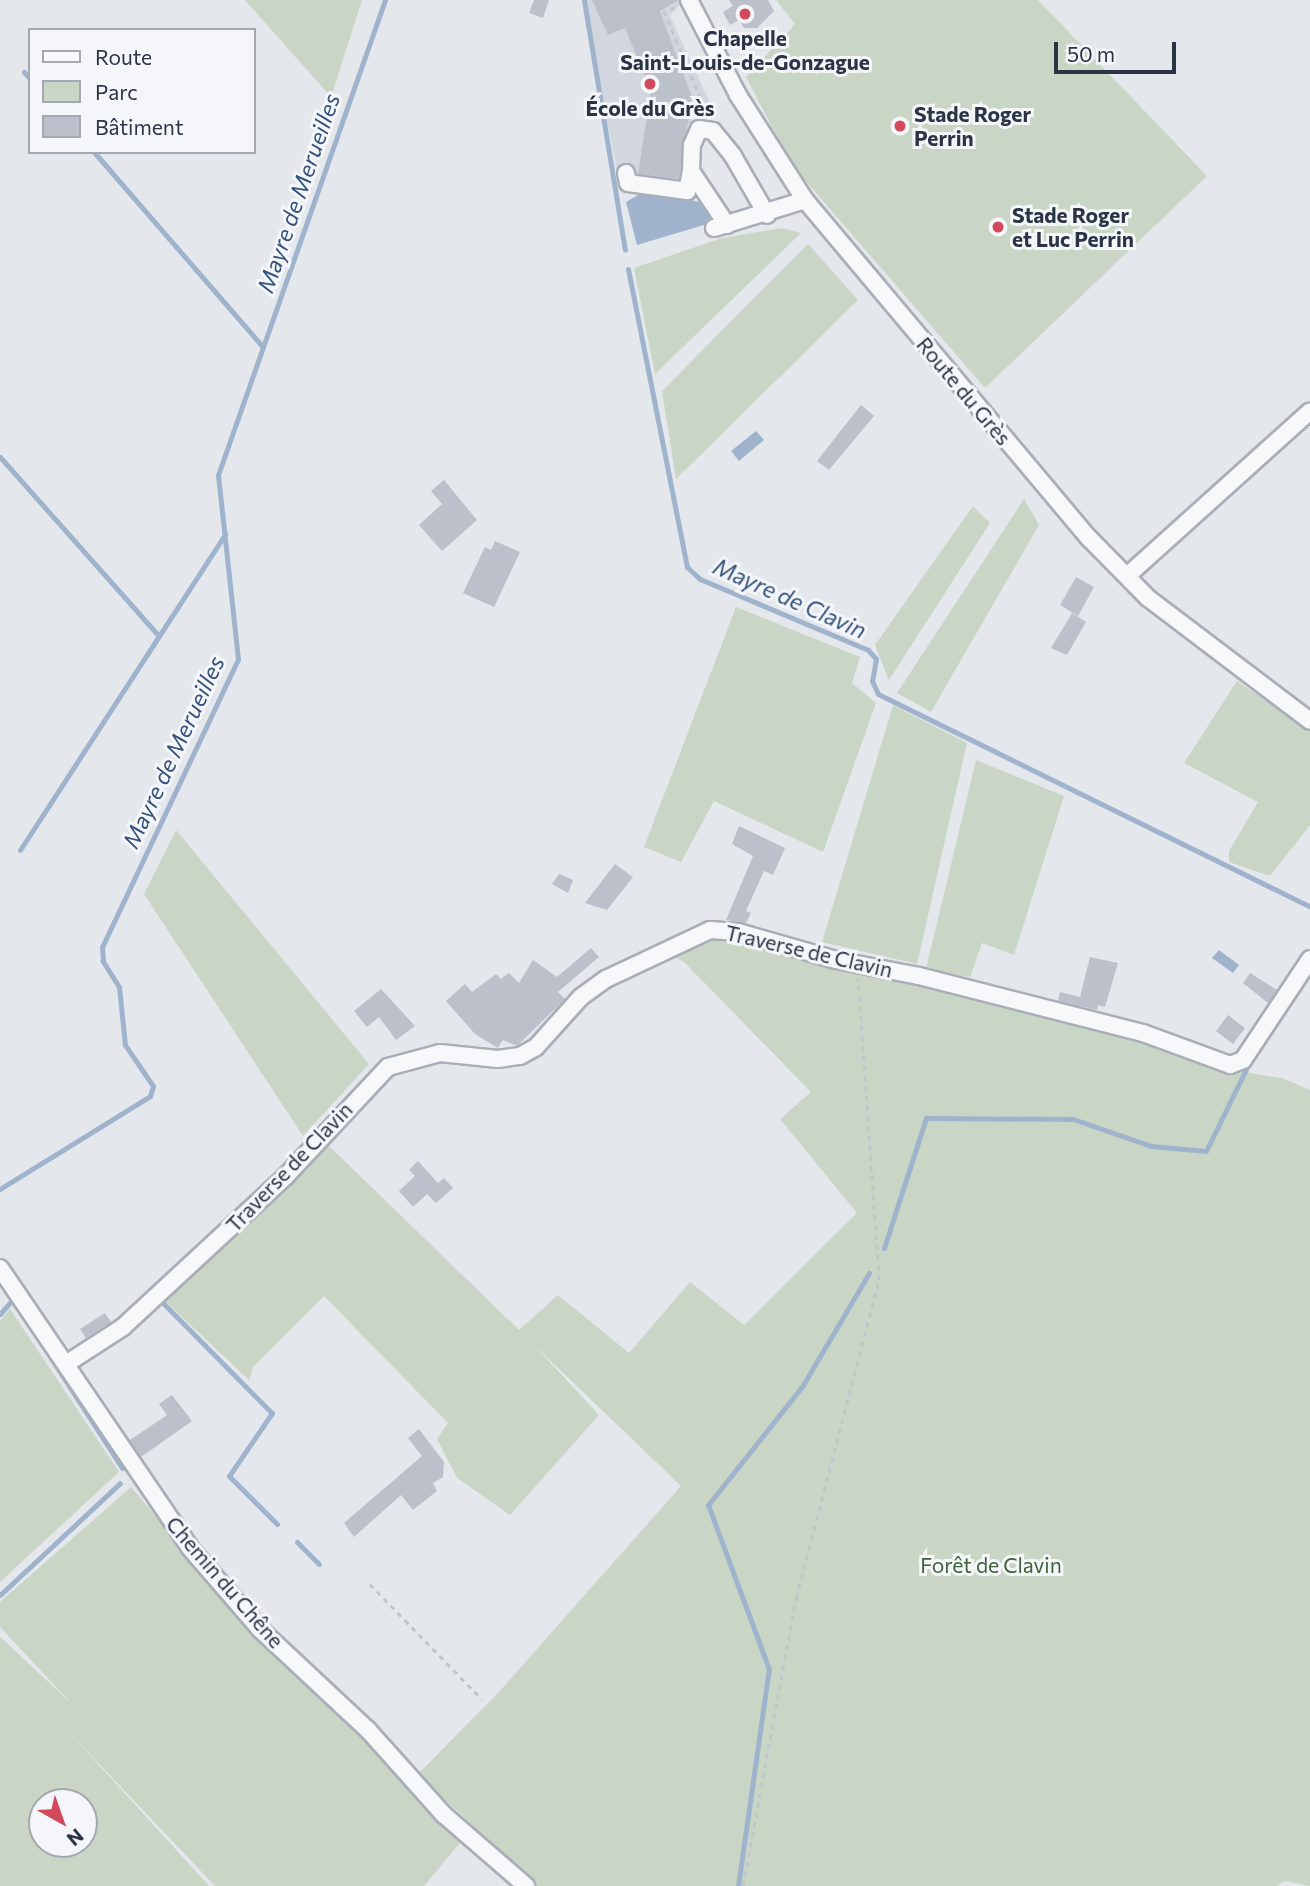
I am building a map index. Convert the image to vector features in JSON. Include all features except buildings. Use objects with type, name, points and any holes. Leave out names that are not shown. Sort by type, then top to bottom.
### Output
[{"type":"street","name":"Route du Grès","points":[[689,0],[738,95],[805,200],[1027,465],[1148,598],[1310,721]]},
{"type":"street","points":[[626,173],[628,183],[687,191],[692,145],[699,129],[713,131],[733,156],[767,215]]},
{"type":"street","points":[[691,172],[720,226],[767,215],[805,200]]},
{"type":"street","points":[[1127,576],[1310,411]]},
{"type":"street","name":"Traverse de Clavin","points":[[66,1364],[124,1327],[285,1177],[388,1067],[440,1053],[498,1059],[520,1056],[536,1047],[581,997],[606,979],[710,930],[738,932],[1143,1032],[1230,1065],[1243,1060],[1310,959]]},
{"type":"street","name":"Chemin du Chêne","points":[[0,1268],[190,1548],[260,1629],[368,1730],[443,1814],[526,1886]]},
{"type":"path","points":[[689,0],[664,11],[705,108]]},
{"type":"path","points":[[743,1886],[796,1598],[879,1280],[858,1003],[859,964]]},
{"type":"path","points":[[370,1584],[482,1699]]},
{"type":"shaded area","name":"École du Grès","points":[[582,0],[684,0],[670,16],[710,103],[693,111],[680,194],[637,187],[621,189]]},
{"type":"green space","points":[[245,0],[362,0],[331,97]]},
{"type":"green space","name":"Stade Roger et Luc Perrin","points":[[776,0],[1038,0],[1207,176],[985,388],[791,164],[746,77],[795,24]]},
{"type":"green space","points":[[782,228],[801,233],[655,374],[634,268],[722,238]]},
{"type":"green space","points":[[808,244],[858,300],[676,479],[662,391]]},
{"type":"green space","points":[[1024,499],[1039,525],[931,712],[897,693]]},
{"type":"green space","points":[[973,506],[990,523],[889,680],[875,645]]},
{"type":"green space","points":[[736,607],[860,657],[852,683],[876,703],[823,852],[714,801],[681,862],[644,847]]},
{"type":"green space","points":[[1237,681],[1310,731],[1310,825],[1270,876],[1229,862],[1229,851],[1258,802],[1184,763]]},
{"type":"green space","points":[[893,705],[967,743],[917,964],[822,942]]},
{"type":"green space","points":[[976,760],[1064,796],[1014,955],[982,943],[970,977],[926,969]]},
{"type":"green space","points":[[176,830],[369,1064],[303,1136],[144,894]]},
{"type":"green space","name":"Forêt de Clavin","points":[[709,938],[945,987],[1255,1074],[1282,1078],[1310,1090],[1310,1886],[1285,1881],[1277,1886],[536,1886],[418,1774],[499,1692],[681,1486],[534,1345],[599,1415],[510,1515],[457,1478],[437,1439],[448,1423],[324,1296],[253,1367],[249,1380],[163,1299],[326,1143],[519,1330],[558,1295],[629,1353],[690,1282],[744,1325],[857,1213],[780,1119],[811,1092],[684,962],[670,954]]},
{"type":"green space","points":[[10,1309],[119,1472],[0,1582],[0,1321]]},
{"type":"green space","points":[[131,1487],[259,1639],[351,1723],[464,1838],[424,1886],[215,1886],[68,1731],[209,1886],[0,1886],[0,1637],[71,1703],[0,1627],[0,1602]]},
{"type":"water","points":[[645,191],[700,202],[714,222],[637,245],[626,202]]},
{"type":"water","points":[[756,431],[764,440],[739,461],[731,451]]},
{"type":"water","points":[[1219,950],[1239,965],[1233,973],[1212,958]]},
{"type":"waterway","name":"Mayre de Merueilles","points":[[0,1189],[150,1096],[153,1086],[125,1045],[119,987],[103,961],[102,947],[238,659],[218,475],[385,0]]},
{"type":"waterway","name":"Mayre de Clavin","points":[[584,0],[625,250]]},
{"type":"waterway","points":[[24,72],[28,77]]},
{"type":"waterway","points":[[96,154],[263,347]]},
{"type":"waterway","name":"Mayre de Clavin","points":[[628,269],[687,567],[700,579],[868,650],[876,659],[872,681],[878,694],[1310,907]]},
{"type":"waterway","points":[[0,457],[159,636]]},
{"type":"waterway","points":[[20,850],[225,534]]},
{"type":"waterway","points":[[884,1248],[926,1118],[1073,1119],[1151,1146],[1206,1151],[1250,1061]]},
{"type":"waterway","points":[[738,1886],[769,1669],[708,1505],[803,1385],[869,1273]]},
{"type":"waterway","points":[[0,1314],[13,1299]]},
{"type":"waterway","points":[[162,1302],[272,1413],[229,1476],[277,1524]]},
{"type":"waterway","points":[[27,1321],[122,1468]]},
{"type":"waterway","points":[[0,1595],[120,1483]]},
{"type":"waterway","points":[[297,1542],[319,1564]]},
{"type":"place","name":"Chapelle Saint-Louis-de-Gonzague","points":[[745,14]]},
{"type":"place","name":"École du Grès","points":[[650,84]]},
{"type":"place","name":"Stade Roger Perrin","points":[[900,126]]},
{"type":"place","name":"Stade Roger et Luc Perrin","points":[[998,227]]}]
